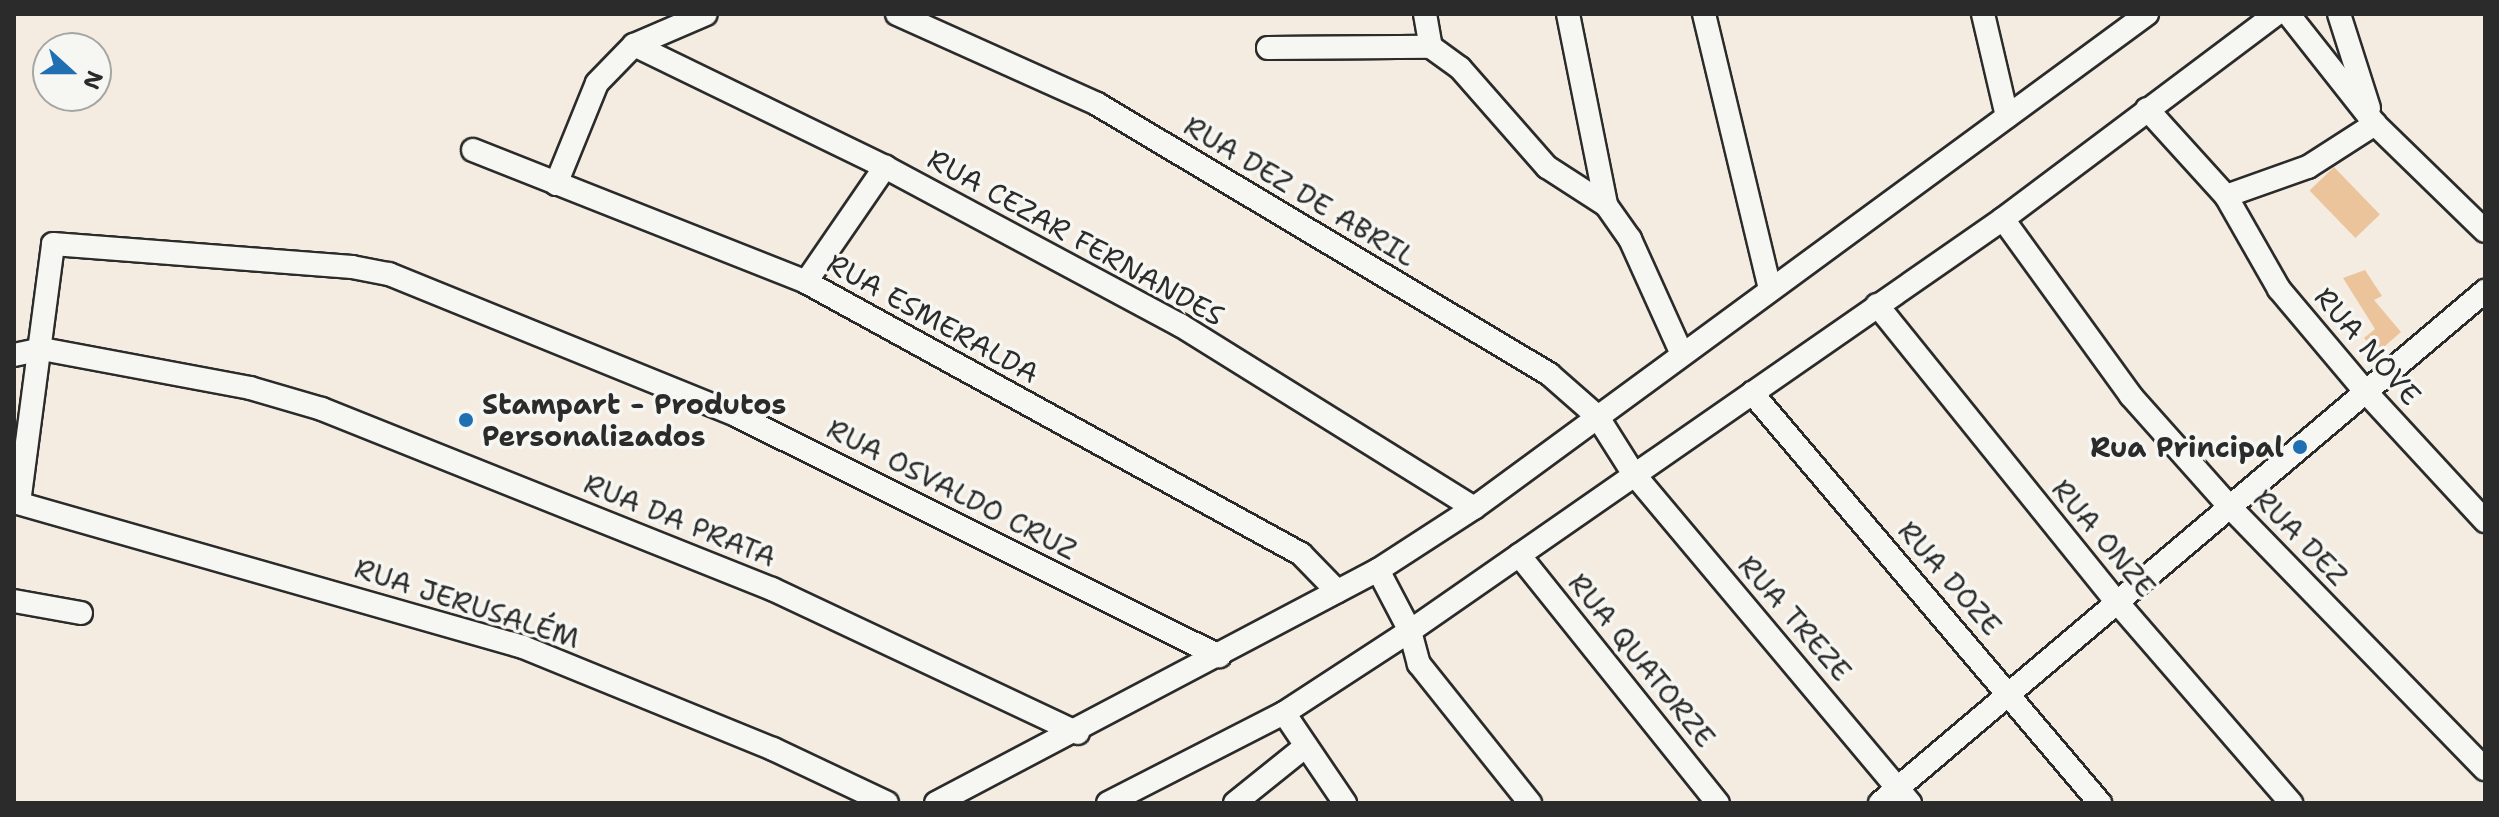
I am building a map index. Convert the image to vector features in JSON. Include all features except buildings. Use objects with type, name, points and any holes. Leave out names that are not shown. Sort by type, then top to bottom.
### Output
[{"type":"street","points":[[556,184],[597,83],[634,45],[706,14]]},
{"type":"street","name":"RUA DEZ DE ABRIL","points":[[897,14],[1097,104],[1549,374],[1597,416],[1633,473]]},
{"type":"street","points":[[1425,14],[1431,47]]},
{"type":"street","points":[[1568,14],[1606,205]]},
{"type":"street","points":[[1704,14],[1770,289]]},
{"type":"street","points":[[1983,14],[2007,116]]},
{"type":"street","points":[[936,803],[1078,733],[1378,570],[1474,508],[2007,116],[2119,23],[2147,14]]},
{"type":"street","points":[[1108,803],[1284,713],[1410,631],[1633,473],[2003,219],[2276,14]]},
{"type":"street","points":[[2290,14],[2375,124],[2485,231]]},
{"type":"street","points":[[2339,14],[2375,124]]},
{"type":"street","name":"RUA CEZAR FERNANDES","points":[[634,45],[885,167],[1180,325],[1474,508]]},
{"type":"street","points":[[1268,48],[1431,47],[1460,68],[1547,167],[1606,205],[1630,239],[1682,354]]},
{"type":"street","name":"RUA NOVE","points":[[2147,109],[2226,196],[2279,289],[2365,391],[2485,521]]},
{"type":"street","points":[[2226,196],[2308,167],[2375,124]]},
{"type":"street","name":"RUA ESMERALDA","points":[[473,150],[806,282],[1301,554],[1337,591]]},
{"type":"street","points":[[806,282],[885,167]]},
{"type":"street","name":"RUA DEZ","points":[[2003,219],[2099,360],[2229,506],[2485,769]]},
{"type":"street","name":"RUA OSVALDO CRUZ","points":[[17,502],[42,349],[49,250],[58,243],[291,259],[389,274],[738,416],[1219,656]]},
{"type":"street","points":[[1880,803],[1904,795],[2010,693],[2485,291]]},
{"type":"street","name":"RUA ONZE","points":[[1877,305],[2117,602],[2291,803]]},
{"type":"street","name":"RUA DA PRATA","points":[[14,355],[42,349],[250,388],[322,409],[772,589],[1078,733]]},
{"type":"street","name":"RUA DOZE","points":[[1752,393],[2010,693],[2100,803]]},
{"type":"street","name":"RUA TREZE","points":[[1633,473],[1904,795]]},
{"type":"street","name":"RUA JERUSALÉM","points":[[17,502],[523,647],[773,749],[887,803]]},
{"type":"street","name":"RUA QUATORZE","points":[[1519,555],[1718,803]]},
{"type":"street","points":[[1378,570],[1410,631],[1419,664],[1530,803]]},
{"type":"street","points":[[14,601],[81,613]]},
{"type":"street","points":[[1284,713],[1345,803]]},
{"type":"street","points":[[1235,803],[1306,746]]},
{"type":"place","name":"Stampart - Produtos Personalizados","points":[[466,420]]},
{"type":"place","name":"Rua Principal","points":[[2300,447]]}]
